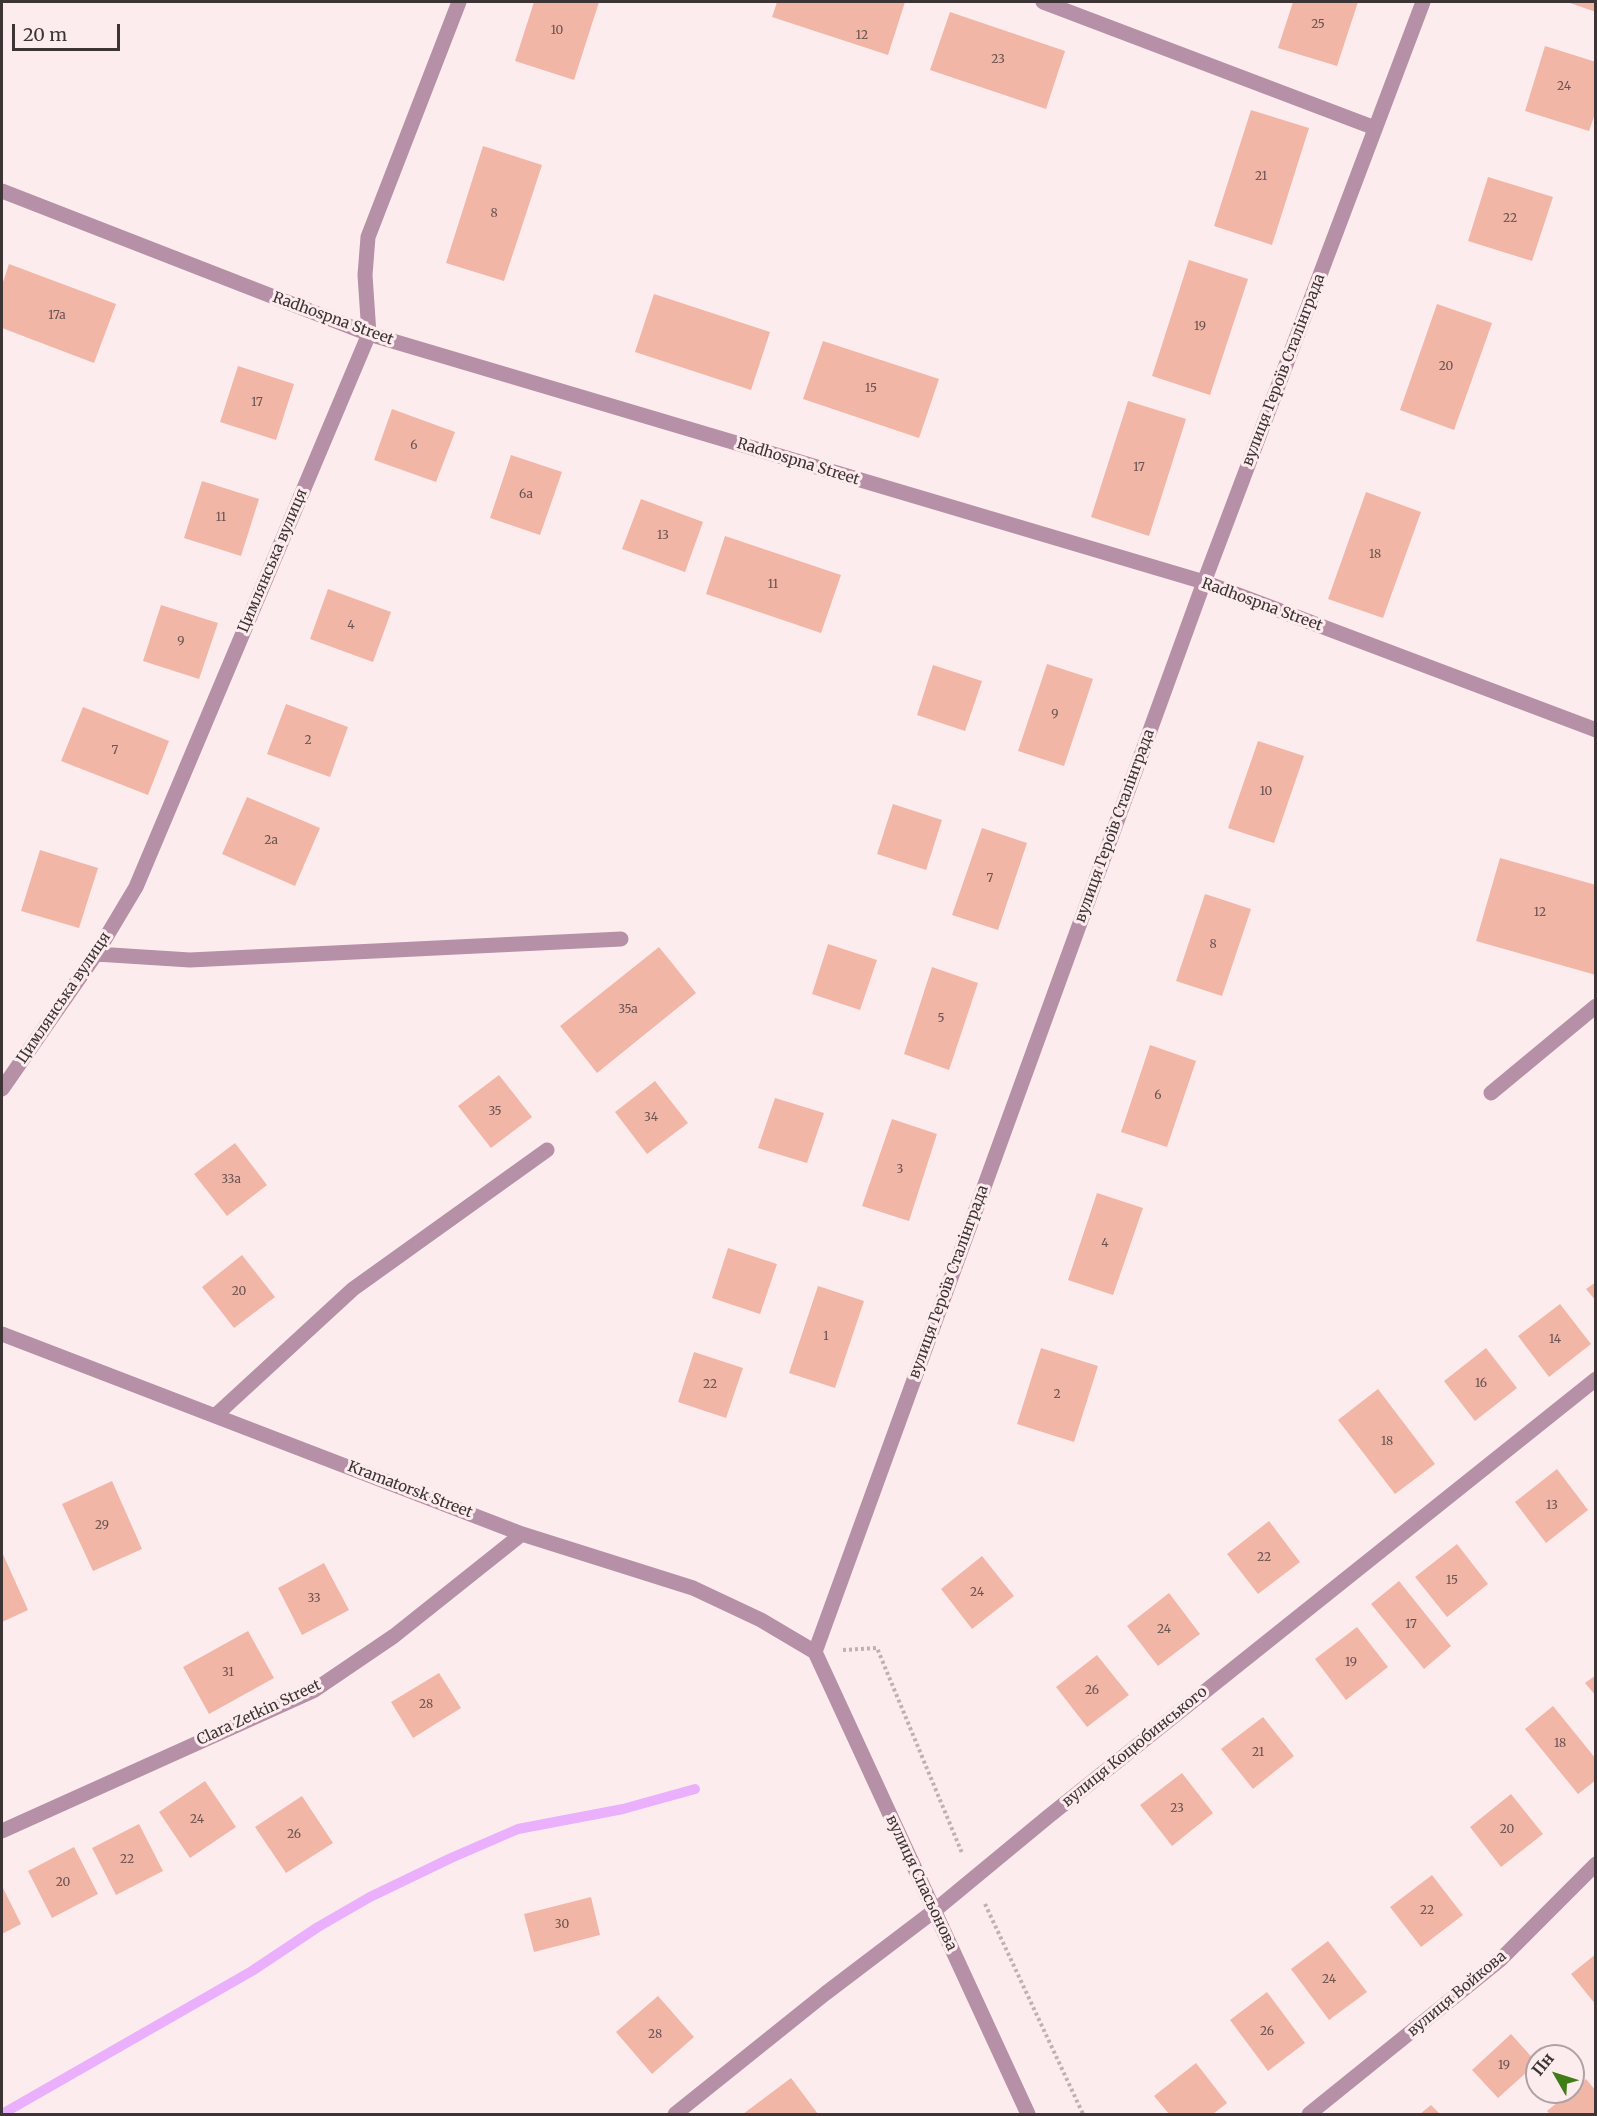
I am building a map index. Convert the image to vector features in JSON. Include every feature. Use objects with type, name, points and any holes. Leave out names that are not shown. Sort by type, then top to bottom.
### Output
[{"type":"street","name":"Цимлянська вулиця","points":[[2,1089],[96,954],[136,887],[369,334],[364,275],[368,237],[459,2]]},
{"type":"street","points":[[1043,2],[1376,128]]},
{"type":"street","name":"вулиця Героїв Сталінграда","points":[[815,1652],[1204,582],[1423,2]]},
{"type":"street","name":"Radhospna Street","points":[[2,191],[369,334],[1204,582],[1596,730]]},
{"type":"street","points":[[96,954],[190,960],[621,939]]},
{"type":"street","points":[[1491,1093],[1596,1006]]},
{"type":"street","points":[[216,1415],[353,1289],[547,1150]]},
{"type":"street","name":"Kramatorsk Street","points":[[2,1334],[522,1534],[693,1588],[761,1620],[815,1652]]},
{"type":"street","name":"вулиця Коцюбинського","points":[[675,2115],[826,1993],[934,1911],[1596,1379]]},
{"type":"street","name":"Clara Zetkin Street","points":[[2,1831],[313,1691],[394,1636],[522,1534]]},
{"type":"street","name":"вулиця Спасьонова","points":[[815,1652],[1028,2115]]},
{"type":"street","name":"вулиця Войкова","points":[[1309,2115],[1500,1960],[1596,1864]]},
{"type":"building","points":[[534,2],[599,2],[574,80],[515,61]]},
{"type":"building","points":[[777,2],[905,2],[888,55],[772,17]]},
{"type":"building","points":[[1293,2],[1358,2],[1337,66],[1278,48]]},
{"type":"building","points":[[1567,2],[1596,2],[1596,12]]},
{"type":"building","points":[[950,12],[1065,51],[1046,109],[930,70]]},
{"type":"building","points":[[1545,46],[1596,62],[1596,111],[1589,131],[1525,111]]},
{"type":"building","points":[[1251,110],[1309,128],[1272,245],[1214,226]]},
{"type":"building","points":[[483,146],[542,165],[504,281],[446,263]]},
{"type":"building","points":[[1488,177],[1553,197],[1532,261],[1468,241]]},
{"type":"building","points":[[1189,260],[1248,279],[1210,395],[1152,376]]},
{"type":"building","points":[[9,264],[116,304],[94,363],[2,328],[2,285]]},
{"type":"building","points":[[654,294],[770,332],[751,390],[635,352]]},
{"type":"building","points":[[1437,304],[1492,323],[1454,430],[1400,410]]},
{"type":"building","points":[[823,341],[939,379],[919,438],[803,399]]},
{"type":"building","points":[[238,366],[294,384],[276,440],[220,422]]},
{"type":"building","points":[[1128,401],[1186,419],[1149,536],[1091,517]]},
{"type":"building","points":[[392,409],[455,432],[436,482],[374,460]]},
{"type":"building","points":[[511,455],[562,472],[540,535],[490,518]]},
{"type":"building","points":[[202,481],[259,499],[241,556],[184,538]]},
{"type":"building","points":[[1366,492],[1421,512],[1383,618],[1328,599]]},
{"type":"building","points":[[641,499],[703,522],[685,572],[622,549]]},
{"type":"building","points":[[725,536],[841,575],[821,633],[706,594]]},
{"type":"building","points":[[328,589],[391,612],[373,662],[310,639]]},
{"type":"building","points":[[161,605],[218,623],[199,679],[143,661]]},
{"type":"building","points":[[1047,664],[1093,679],[1064,766],[1018,751]]},
{"type":"building","points":[[933,665],[982,681],[965,731],[917,715]]},
{"type":"building","points":[[286,704],[348,727],[330,777],[267,754]]},
{"type":"building","points":[[83,707],[169,741],[148,795],[61,761]]},
{"type":"building","points":[[1258,741],[1304,756],[1274,843],[1228,828]]},
{"type":"building","points":[[247,797],[320,828],[295,886],[222,854]]},
{"type":"building","points":[[893,804],[942,820],[926,870],[877,854]]},
{"type":"building","points":[[982,828],[1027,843],[998,930],[952,915]]},
{"type":"building","points":[[40,850],[98,868],[79,928],[21,911]]},
{"type":"building","points":[[1500,858],[1596,885],[1596,975],[1476,941]]},
{"type":"building","points":[[1205,894],[1251,909],[1222,996],[1176,981]]},
{"type":"building","points":[[828,944],[877,960],[860,1010],[812,994]]},
{"type":"building","points":[[659,947],[696,993],[597,1073],[560,1026]]},
{"type":"building","points":[[932,967],[978,983],[949,1070],[904,1054]]},
{"type":"building","points":[[1150,1045],[1196,1061],[1167,1147],[1121,1132]]},
{"type":"building","points":[[499,1075],[532,1117],[491,1148],[458,1106]]},
{"type":"building","points":[[655,1081],[688,1123],[647,1154],[615,1112]]},
{"type":"building","points":[[775,1098],[824,1113],[807,1163],[758,1148]]},
{"type":"building","points":[[892,1119],[937,1134],[909,1221],[862,1206]]},
{"type":"building","points":[[235,1143],[267,1185],[227,1216],[194,1174]]},
{"type":"building","points":[[1097,1193],[1143,1208],[1113,1295],[1068,1280]]},
{"type":"building","points":[[728,1248],[777,1264],[760,1314],[712,1298]]},
{"type":"building","points":[[242,1255],[275,1297],[234,1328],[202,1287]]},
{"type":"building","points":[[1596,1282],[1596,1301],[1586,1289]]},
{"type":"building","points":[[818,1286],[864,1301],[835,1388],[789,1373]]},
{"type":"building","points":[[1560,1304],[1591,1344],[1549,1377],[1518,1336]]},
{"type":"building","points":[[1041,1348],[1098,1366],[1074,1442],[1017,1424]]},
{"type":"building","points":[[1486,1348],[1517,1388],[1475,1421],[1444,1381]]},
{"type":"building","points":[[694,1352],[743,1368],[726,1418],[678,1402]]},
{"type":"building","points":[[1378,1389],[1435,1464],[1395,1494],[1338,1420]]},
{"type":"building","points":[[1557,1469],[1588,1510],[1546,1543],[1515,1502]]},
{"type":"building","points":[[112,1481],[142,1549],[93,1571],[62,1504]]},
{"type":"building","points":[[1269,1521],[1300,1562],[1258,1594],[1227,1554]]},
{"type":"building","points":[[1457,1544],[1488,1584],[1447,1617],[1415,1577]]},
{"type":"building","points":[[2,1552],[28,1610],[2,1622]]},
{"type":"building","points":[[982,1556],[1014,1596],[972,1629],[941,1589]]},
{"type":"building","points":[[324,1563],[349,1610],[302,1635],[278,1588]]},
{"type":"building","points":[[1399,1581],[1451,1646],[1424,1669],[1371,1604]]},
{"type":"building","points":[[1169,1593],[1200,1634],[1158,1666],[1127,1626]]},
{"type":"building","points":[[1357,1627],[1388,1667],[1346,1700],[1315,1659]]},
{"type":"building","points":[[248,1631],[274,1678],[209,1714],[183,1667]]},
{"type":"building","points":[[1097,1655],[1129,1695],[1087,1727],[1056,1687]]},
{"type":"building","points":[[439,1673],[461,1708],[413,1738],[391,1702]]},
{"type":"building","points":[[1596,1675],[1596,1696],[1585,1683]]},
{"type":"building","points":[[1553,1706],[1596,1759],[1596,1780],[1578,1794],[1525,1729]]},
{"type":"building","points":[[1263,1717],[1294,1756],[1253,1789],[1221,1749]]},
{"type":"building","points":[[1182,1773],[1213,1813],[1172,1846],[1140,1805]]},
{"type":"building","points":[[205,1781],[236,1827],[190,1858],[159,1812]]},
{"type":"building","points":[[1511,1794],[1543,1834],[1501,1867],[1470,1827]]},
{"type":"building","points":[[302,1796],[333,1843],[286,1873],[255,1827]]},
{"type":"building","points":[[139,1824],[163,1871],[116,1895],[92,1848]]},
{"type":"building","points":[[74,1847],[98,1894],[52,1918],[28,1871]]},
{"type":"building","points":[[1432,1875],[1463,1915],[1421,1947],[1390,1907]]},
{"type":"building","points":[[2,1886],[21,1924],[2,1934]]},
{"type":"building","points":[[591,1897],[600,1935],[534,1952],[524,1914]]},
{"type":"building","points":[[1328,1941],[1367,1992],[1329,2020],[1291,1969]]},
{"type":"building","points":[[1596,1954],[1596,2005],[1571,1974]]},
{"type":"building","points":[[1267,1992],[1305,2043],[1268,2071],[1230,2020]]},
{"type":"building","points":[[658,1996],[694,2037],[652,2074],[616,2032]]},
{"type":"building","points":[[1511,2034],[1525,2050],[1525,2074],[1498,2098],[1472,2070]]},
{"type":"building","points":[[1196,2063],[1227,2103],[1213,2114],[1169,2114],[1154,2096]]},
{"type":"building","points":[[791,2078],[818,2114],[743,2114]]},
{"type":"building","points":[[1585,2080],[1596,2091],[1596,2114],[1550,2114],[1547,2111],[1555,2104],[1585,2104]]},
{"type":"building","points":[[1431,2105],[1440,2114],[1420,2114]]},
{"type":"waterway","points":[[2,2114],[252,1971],[318,1927],[370,1897],[451,1858],[518,1829],[623,1809],[695,1789]]}]
